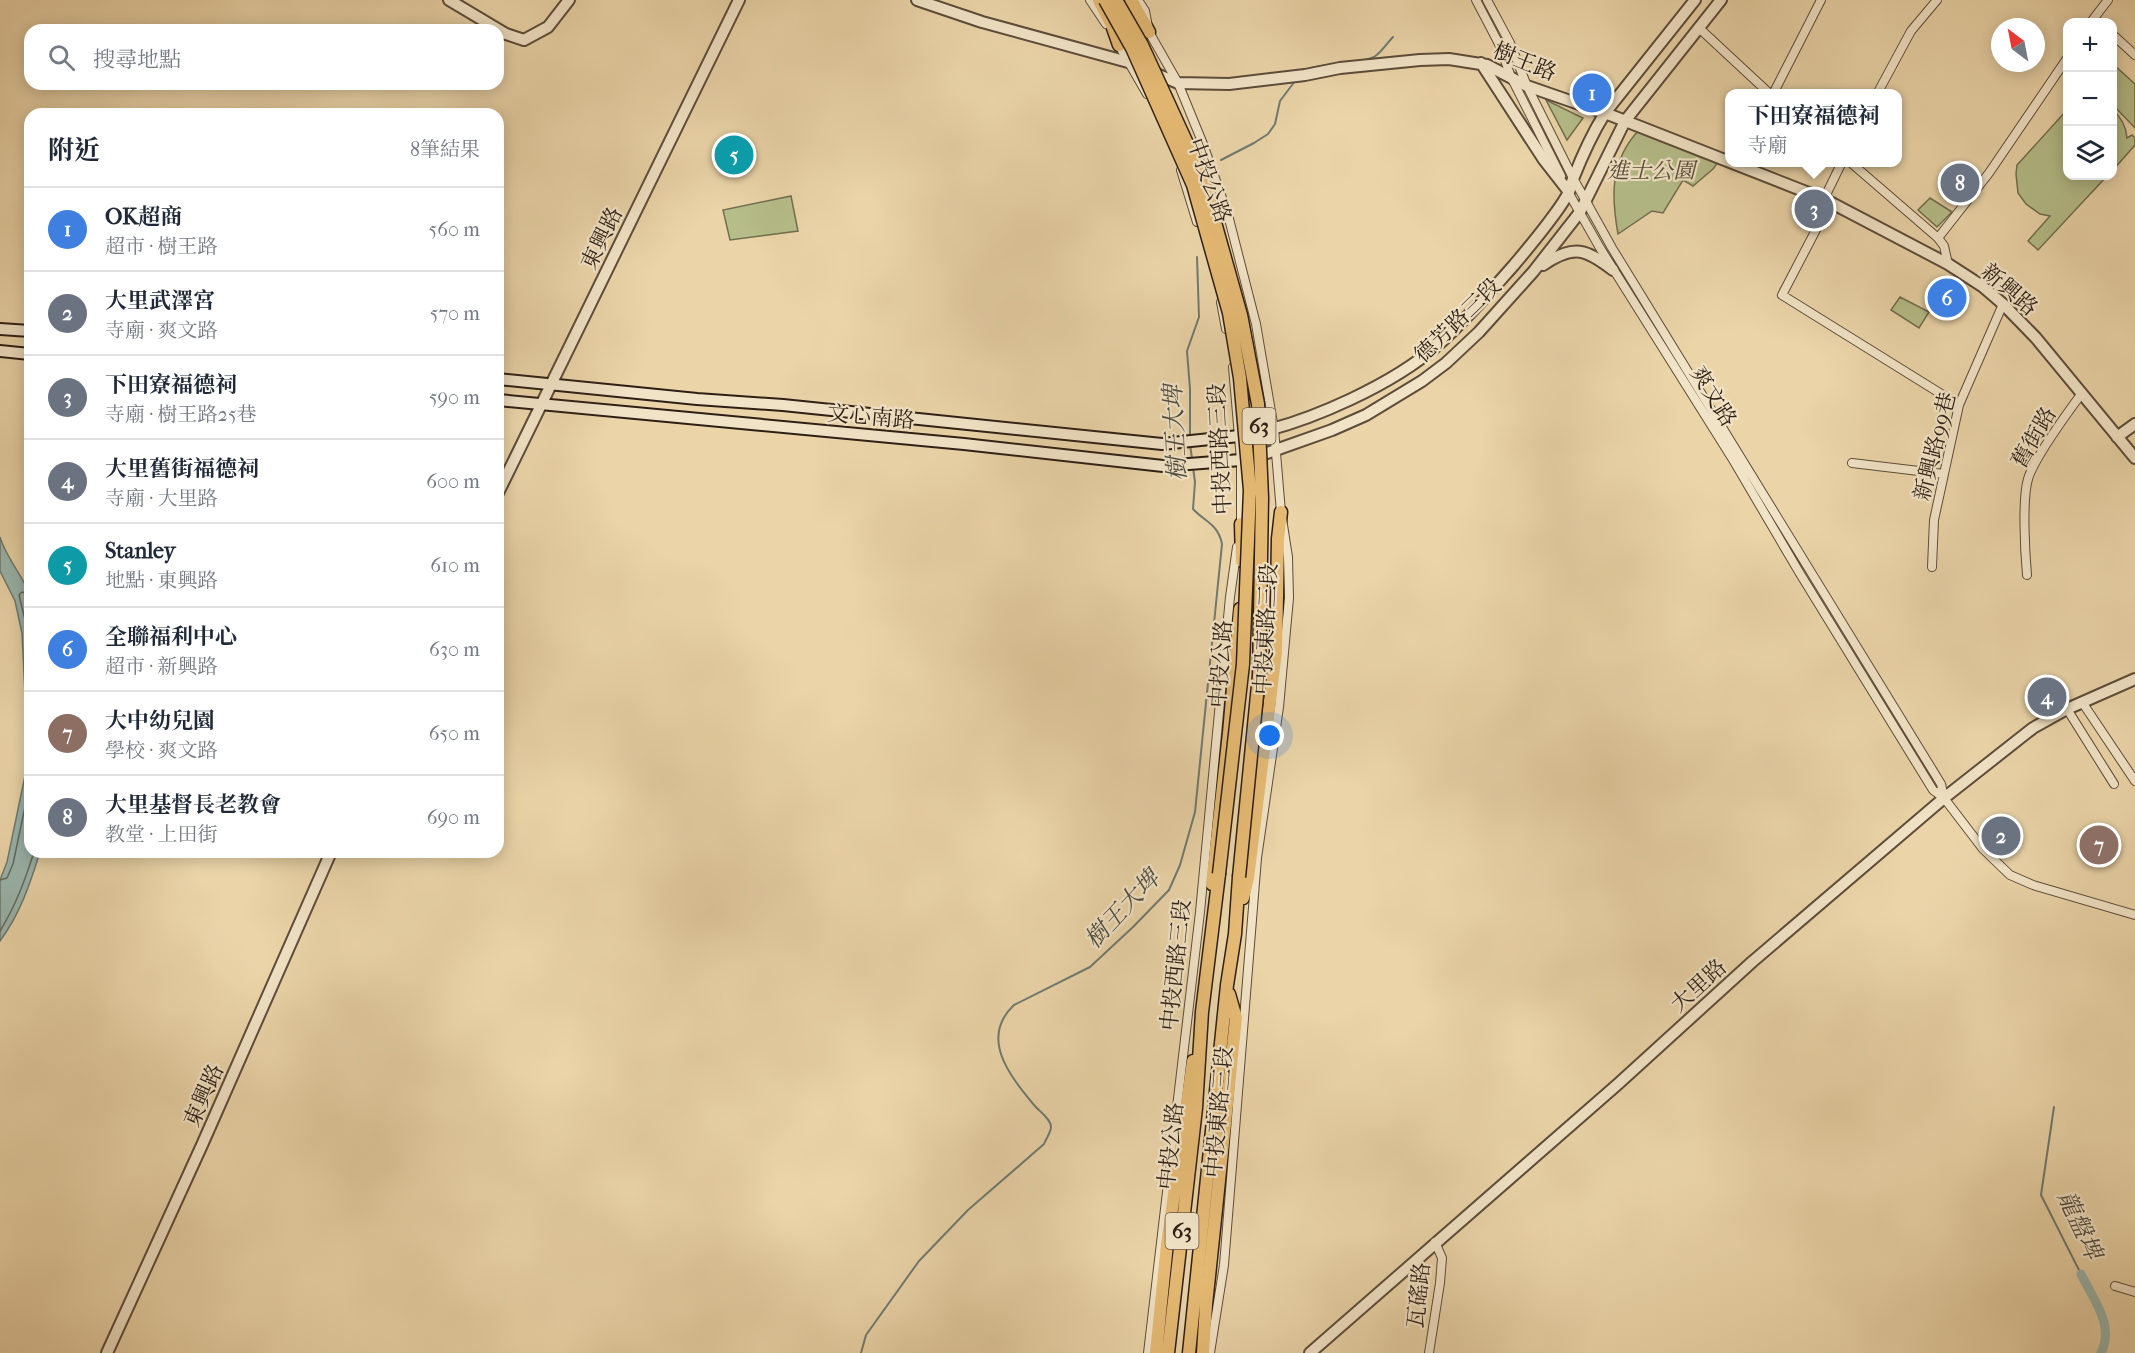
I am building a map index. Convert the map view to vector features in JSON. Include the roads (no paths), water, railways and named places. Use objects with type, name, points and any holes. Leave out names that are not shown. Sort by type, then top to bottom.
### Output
[{"type":"main road","points":[[1099,0],[1119,45]]},
{"type":"main road","name":"中投公路","points":[[1105,0],[1132,48],[1193,185],[1229,313],[1240,378],[1250,490],[1243,664],[1202,1012],[1196,1108],[1168,1353]]},
{"type":"main road","name":"中投公路","points":[[1116,0],[1142,45],[1202,177],[1241,315],[1258,404],[1262,498],[1259,675],[1235,934],[1227,986],[1189,1353]]},
{"type":"main road","points":[[1131,0],[1149,32]]},
{"type":"main road","points":[[1235,934],[1248,878],[1276,652],[1278,539],[1281,512]]},
{"type":"main road","points":[[1211,930],[1212,881],[1229,733],[1243,575],[1241,524]]},
{"type":"main road","points":[[1203,1353],[1236,1018],[1227,986]]},
{"type":"main road","points":[[1156,1353],[1188,1084],[1202,1012]]},
{"type":"street","points":[[449,0],[488,24]]},
{"type":"street","points":[[504,32],[524,40],[548,27],[569,0]]},
{"type":"street","name":"東興路","points":[[504,481],[739,0]]},
{"type":"street","points":[[916,0],[982,22],[1128,62],[1178,83]]},
{"type":"street","name":"中投西路三段","points":[[1090,0],[1119,45],[1160,119],[1184,180],[1220,301],[1233,364],[1241,460],[1241,524],[1230,597],[1200,912],[1148,1353]]},
{"type":"street","name":"中投東路三段","points":[[1138,0],[1145,11],[1149,32],[1178,83],[1228,216],[1256,324],[1277,450],[1281,512],[1288,557],[1289,598],[1279,706],[1257,858],[1224,1265],[1210,1353]]},
{"type":"street","name":"爽文路","points":[[1476,0],[1499,44],[1511,77],[1569,192],[1613,270],[1732,458],[1798,572],[1933,790],[1944,798],[1983,849],[2010,875],[2033,885],[2135,915]]},
{"type":"street","name":"爽文路","points":[[1487,0],[1510,43],[1527,86],[1585,201],[1941,784],[1944,798]]},
{"type":"street","points":[[1569,192],[1573,178],[1605,113],[1695,0]]},
{"type":"street","name":"德芳路三段","points":[[1241,460],[1257,458],[1366,415],[1422,381],[1446,363],[1479,332],[1533,272],[1580,212],[1625,121],[1721,0]]},
{"type":"street","points":[[1774,89],[1821,0]]},
{"type":"street","points":[[1879,89],[1911,32],[1937,0]]},
{"type":"street","points":[[2097,18],[2108,0]]},
{"type":"street","points":[[1699,28],[1768,89]]},
{"type":"street","points":[[2117,39],[2135,55]]},
{"type":"street","name":"樹王路","points":[[1178,83],[1229,84],[1290,78],[1340,68],[1420,60],[1449,59],[1481,63],[1527,86],[1725,159]]},
{"type":"street","points":[[1481,63],[1544,160],[1569,192]]},
{"type":"street","points":[[1938,238],[1989,173],[2063,63]]},
{"type":"street","name":"樹王路","points":[[1744,167],[1824,199],[1948,264]]},
{"type":"street","points":[[1840,167],[1824,199],[1818,224],[1782,295],[1959,405]]},
{"type":"street","name":"新興路","points":[[1856,167],[1938,238],[1944,246],[1948,264],[1982,286],[2036,338],[2135,458]]},
{"type":"street","points":[[1184,180],[1191,188],[1200,190],[1211,182],[1213,171]]},
{"type":"street","name":"德芳路三段","points":[[1239,436],[1274,429],[1340,404],[1385,382],[1438,345],[1504,276],[1569,192]]},
{"type":"street","points":[[1533,272],[1555,256],[1585,251],[1613,270]]},
{"type":"street","name":"新興路99巷","points":[[1932,567],[1934,520],[1959,405],[2003,304]]},
{"type":"street","points":[[0,329],[24,331]]},
{"type":"street","points":[[0,351],[24,353]]},
{"type":"street","name":"文心南路","points":[[504,380],[696,399],[783,405],[1162,444],[1239,436]]},
{"type":"street","name":"舊街路","points":[[2027,575],[2025,498],[2027,481],[2034,466],[2082,393]]},
{"type":"street","name":"文心南路","points":[[504,401],[964,444],[1163,466],[1241,460]]},
{"type":"street","points":[[2117,437],[2135,424]]},
{"type":"street","points":[[1852,463],[1944,474]]},
{"type":"street","name":"大里路","points":[[1310,1353],[1618,1084],[1752,962],[1944,798],[2033,728],[2067,709],[2135,679]]},
{"type":"street","points":[[2082,702],[2135,781]]},
{"type":"street","points":[[2067,709],[2114,784]]},
{"type":"street","name":"東興路","points":[[107,1353],[202,1145],[328,858]]},
{"type":"street","name":"瓦磘路","points":[[1429,1353],[1442,1258],[1435,1242]]},
{"type":"street","points":[[2115,1286],[2135,1292]]},
{"type":"water","points":[[0,537],[24,582],[24,674],[22,633],[15,601],[0,571]]},
{"type":"water","points":[[24,781],[24,858],[38,858],[19,909],[0,941],[0,880],[7,862]]},
{"type":"waterway","name":"樹王大埤","points":[[1305,70],[1323,65],[1367,60],[1377,55],[1393,37]]},
{"type":"waterway","name":"樹王大埤","points":[[1221,160],[1268,134],[1275,124],[1280,101],[1295,81]]},
{"type":"waterway","name":"樹王大埤","points":[[1190,438],[1187,351],[1199,317],[1197,257]]},
{"type":"waterway","name":"樹王大埤","points":[[1190,444],[1192,459]]},
{"type":"waterway","name":"樹王大埤","points":[[861,1353],[866,1335],[919,1261],[968,1210],[1044,1144],[1049,1133],[1051,1127],[1049,1121],[1016,1082],[1002,1056],[999,1030],[1004,1018],[1014,1005],[1090,967],[1169,890],[1180,865],[1195,812],[1222,544],[1214,528],[1193,509],[1195,482],[1193,467]]},
{"type":"waterway","name":"龍盤埤","points":[[2054,1107],[2041,1195],[2081,1274]]},
{"type":"waterway","name":"龍盤埤","points":[[2081,1274],[2104,1322],[2105,1343],[2101,1353]]},
{"type":"place","name":"OK超商","points":[[1592,93]]},
{"type":"place","name":"Stanley","points":[[734,155]]},
{"type":"place","name":"大里基督長老教會","points":[[1960,183]]},
{"type":"place","name":"下田寮福德祠","points":[[1814,209]]},
{"type":"place","name":"全聯福利中心","points":[[1947,298]]},
{"type":"place","name":"大里舊街福德祠","points":[[2047,697]]},
{"type":"place","name":"大里武澤宮","points":[[2001,836]]},
{"type":"place","name":"大中幼兒園","points":[[2099,845]]},
{"type":"park label","name":"進士公園","points":[[1651,170]]}]
